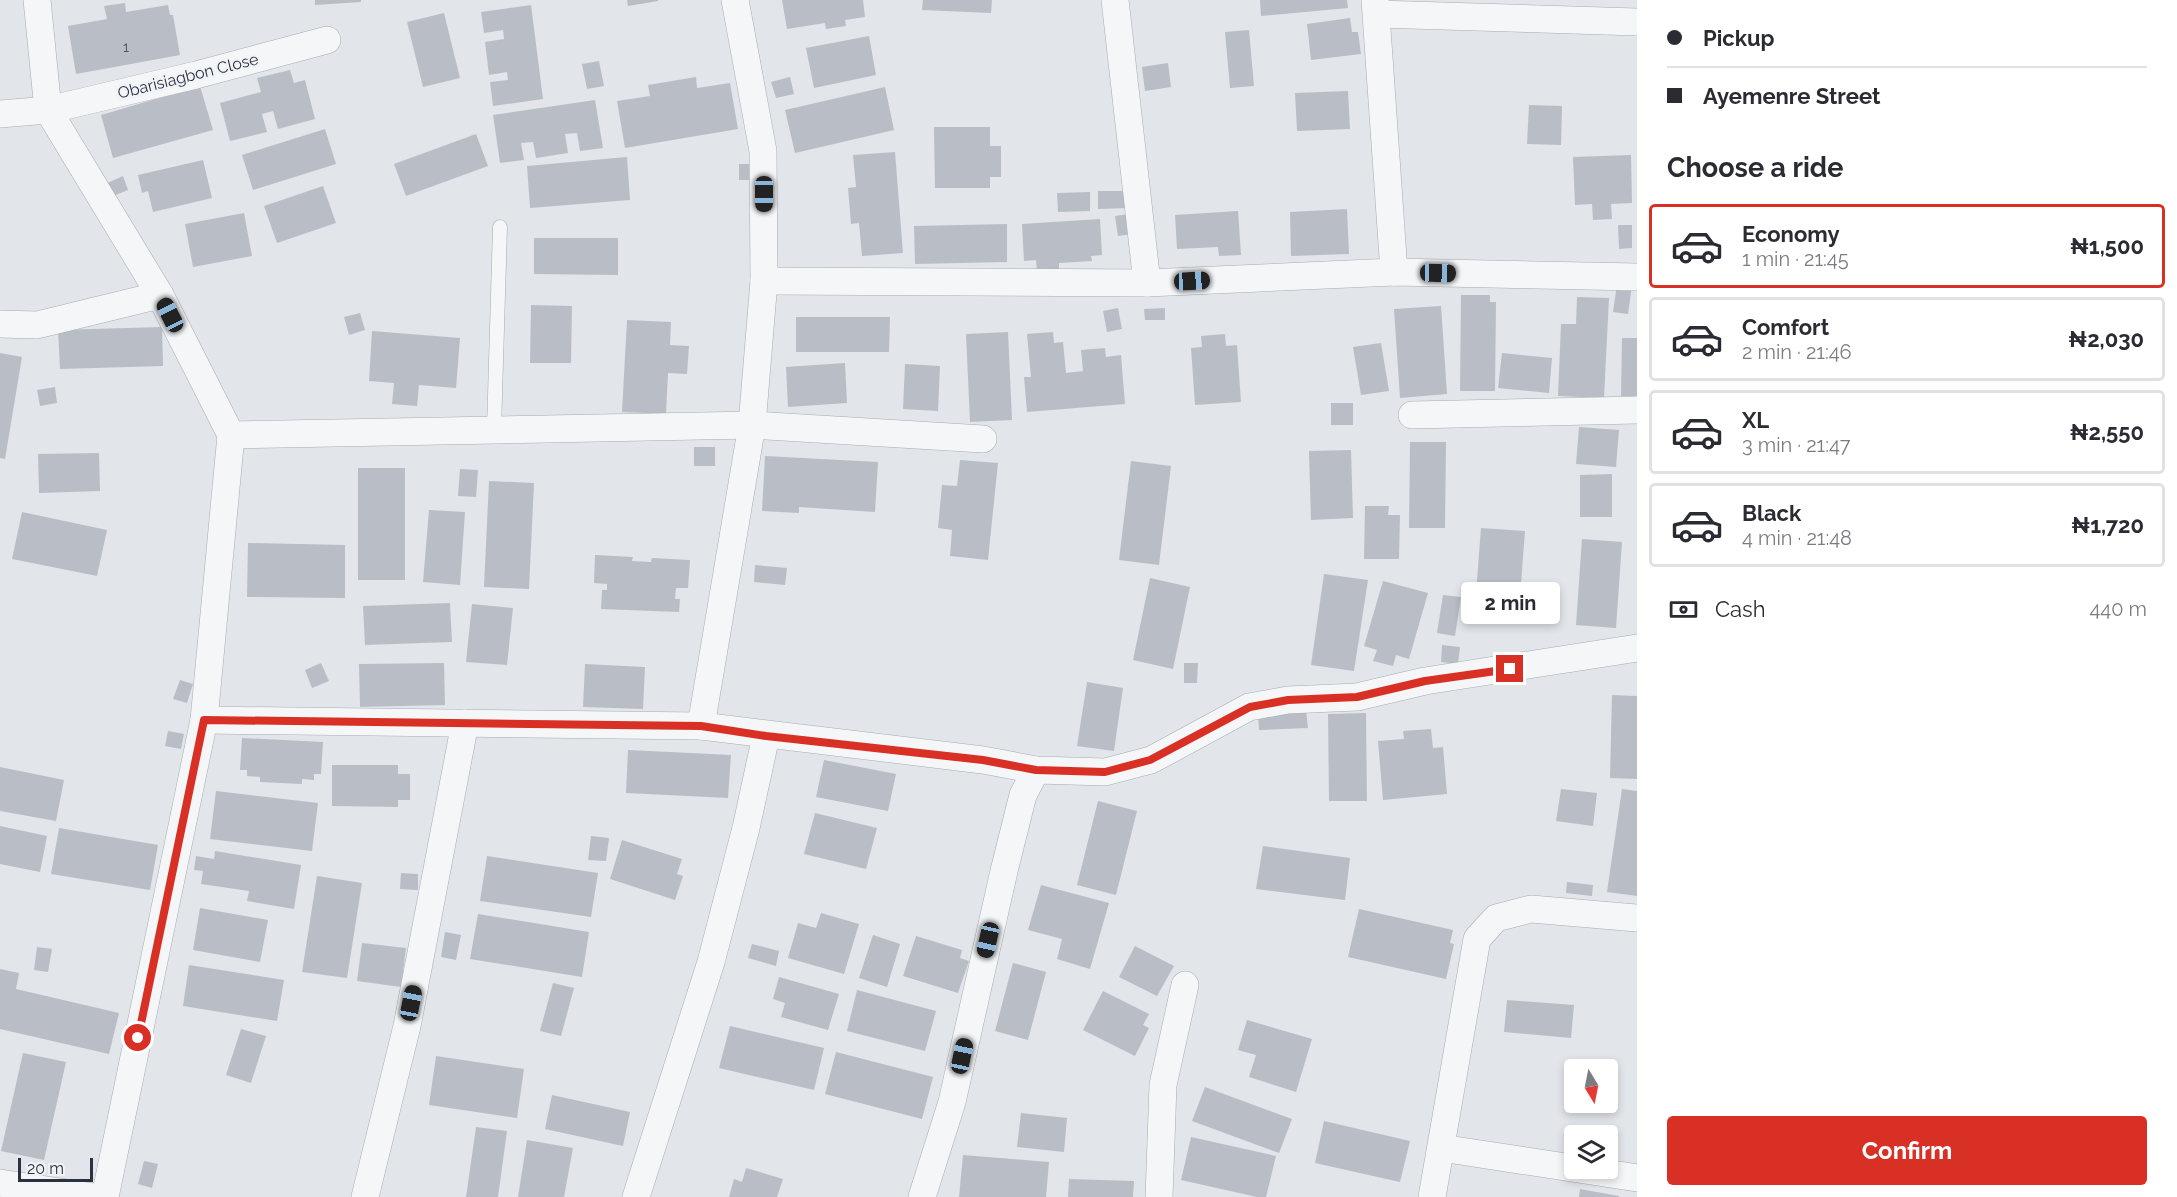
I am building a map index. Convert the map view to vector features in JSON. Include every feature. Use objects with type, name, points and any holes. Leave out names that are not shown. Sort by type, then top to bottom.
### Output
[{"type":"street","points":[[37,0],[48,110],[160,295],[231,435],[204,720],[105,1197]]},
{"type":"street","points":[[701,726],[752,424],[764,281],[763,151],[735,0]]},
{"type":"street","points":[[1115,0],[1147,283]]},
{"type":"street","points":[[1394,272],[1376,7],[1637,22]]},
{"type":"street","name":"Obarisiagbon Close","points":[[0,114],[48,110],[196,75],[327,40]]},
{"type":"street","points":[[764,281],[1147,283],[1394,272],[1637,277]]},
{"type":"street","points":[[0,324],[37,325],[160,295]]},
{"type":"street","points":[[1412,415],[1637,410]]},
{"type":"street","points":[[231,435],[752,424],[983,439]]},
{"type":"street","points":[[204,720],[701,726],[766,736],[983,760],[1036,770],[1105,772],[1150,760],[1250,707],[1288,700],[1357,697],[1425,681],[1637,648]]},
{"type":"street","points":[[365,1197],[407,1026],[465,723]]},
{"type":"street","points":[[636,1197],[711,962],[746,828],[766,736]]},
{"type":"street","points":[[922,1197],[952,1102],[1023,795],[1036,770]]},
{"type":"street","points":[[1432,1197],[1477,939],[1496,918],[1531,909],[1637,918]]},
{"type":"street","points":[[1159,1197],[1163,1085],[1185,985]]},
{"type":"street","points":[[1441,1149],[1637,1178]]},
{"type":"street","points":[[0,1183],[94,1197]]},
{"type":"lane","points":[[494,430],[500,227]]},
{"type":"building","points":[[315,0],[361,0],[361,2],[315,5]]},
{"type":"building","points":[[627,0],[658,0],[658,1],[628,6]]},
{"type":"building","points":[[782,0],[863,0],[865,17],[845,20],[846,26],[826,29],[825,23],[787,29]]},
{"type":"building","points":[[923,0],[992,0],[991,13],[922,10]]},
{"type":"building","points":[[1260,0],[1347,0],[1348,8],[1261,16]]},
{"type":"building","points":[[125,3],[126,12],[168,5],[170,15],[173,15],[180,55],[76,74],[68,26],[107,19],[104,6]]},
{"type":"building","points":[[531,5],[543,99],[493,106],[490,82],[508,80],[507,72],[489,75],[485,42],[504,39],[503,30],[484,33],[481,12]]},
{"type":"building","points":[[444,13],[460,78],[423,87],[407,22]]},
{"type":"building","points":[[1350,18],[1352,32],[1358,32],[1361,54],[1311,60],[1307,24]]},
{"type":"building","points":[[1249,30],[1254,86],[1230,88],[1225,32]]},
{"type":"building","points":[[869,36],[876,75],[814,88],[806,48]]},
{"type":"building","points":[[599,61],[604,86],[587,89],[582,64]]},
{"type":"building","points":[[1168,63],[1171,87],[1145,91],[1142,67]]},
{"type":"building","points":[[290,70],[294,83],[305,80],[315,119],[278,129],[273,111],[262,114],[267,132],[230,141],[220,103],[261,92],[257,78]]},
{"type":"building","points":[[696,77],[697,88],[730,83],[738,129],[625,148],[617,101],[650,96],[648,85]]},
{"type":"building","points":[[790,77],[794,94],[776,98],[771,82]]},
{"type":"building","points":[[200,86],[213,130],[113,158],[101,115]]},
{"type":"building","points":[[885,87],[894,130],[795,153],[785,110]]},
{"type":"building","points":[[1348,91],[1350,129],[1297,131],[1295,93]]},
{"type":"building","points":[[595,100],[603,148],[580,151],[577,133],[565,134],[568,153],[536,158],[533,142],[521,143],[524,160],[500,163],[493,115]]},
{"type":"building","points":[[1529,105],[1562,106],[1561,145],[1527,144]]},
{"type":"building","points":[[934,127],[990,127],[990,146],[1001,146],[1001,177],[990,177],[990,188],[935,188]]},
{"type":"building","points":[[325,129],[336,164],[253,190],[242,155]]},
{"type":"building","points":[[476,134],[488,166],[406,196],[394,164]]},
{"type":"building","points":[[895,152],[903,253],[862,256],[859,223],[851,224],[848,188],[856,187],[853,155]]},
{"type":"building","points":[[1631,155],[1632,203],[1611,204],[1612,219],[1593,220],[1592,204],[1575,205],[1573,157]]},
{"type":"building","points":[[627,157],[630,200],[530,208],[527,166]]},
{"type":"building","points":[[203,160],[212,198],[153,212],[148,191],[142,193],[138,175]]},
{"type":"building","points":[[739,164],[756,164],[756,180],[739,180]]},
{"type":"building","points":[[123,176],[128,190],[108,198],[103,185]]},
{"type":"building","points":[[323,186],[336,223],[277,243],[264,206]]},
{"type":"building","points":[[1098,191],[1127,191],[1128,208],[1098,209]]},
{"type":"building","points":[[1090,192],[1090,211],[1058,212],[1057,193]]},
{"type":"building","points":[[1347,209],[1349,254],[1291,256],[1290,212]]},
{"type":"building","points":[[1238,211],[1241,255],[1219,256],[1218,247],[1177,249],[1175,215]]},
{"type":"building","points":[[244,213],[252,256],[193,267],[185,224]]},
{"type":"building","points":[[1129,214],[1132,234],[1118,236],[1115,216]]},
{"type":"building","points":[[1100,219],[1102,255],[1091,256],[1092,261],[1059,263],[1059,270],[1037,272],[1036,260],[1024,261],[1022,224]]},
{"type":"building","points":[[1007,224],[1007,262],[915,264],[914,226]]},
{"type":"building","points":[[1618,225],[1632,225],[1632,248],[1619,249]]},
{"type":"building","points":[[534,238],[618,238],[618,275],[534,274]]},
{"type":"building","points":[[1617,284],[1632,286],[1628,314],[1613,312]]},
{"type":"building","points":[[1461,295],[1490,295],[1490,302],[1496,302],[1495,391],[1460,391]]},
{"type":"building","points":[[1577,297],[1609,298],[1604,398],[1558,396],[1561,324],[1576,324]]},
{"type":"building","points":[[531,305],[572,306],[571,363],[530,363]]},
{"type":"building","points":[[1441,306],[1447,394],[1400,398],[1394,309]]},
{"type":"building","points":[[1118,308],[1122,329],[1107,332],[1103,311]]},
{"type":"building","points":[[1165,308],[1165,320],[1145,320],[1144,309]]},
{"type":"building","points":[[360,313],[365,330],[349,335],[344,317]]},
{"type":"building","points":[[796,317],[890,317],[889,352],[796,352]]},
{"type":"building","points":[[627,320],[671,322],[670,345],[689,346],[687,374],[668,373],[666,414],[622,412]]},
{"type":"building","points":[[162,327],[163,366],[60,369],[58,330]]},
{"type":"building","points":[[372,331],[460,338],[456,388],[419,385],[417,406],[392,404],[394,383],[369,381]]},
{"type":"building","points":[[1008,332],[1012,420],[970,422],[966,334]]},
{"type":"building","points":[[1053,332],[1054,343],[1063,342],[1066,373],[1083,371],[1081,350],[1105,348],[1106,357],[1121,355],[1125,404],[1027,412],[1024,377],[1031,377],[1027,334]]},
{"type":"building","points":[[1225,334],[1226,346],[1237,345],[1241,402],[1195,405],[1191,348],[1202,347],[1201,336]]},
{"type":"building","points":[[1622,338],[1637,338],[1637,396],[1621,396]]},
{"type":"building","points":[[1381,343],[1389,391],[1361,395],[1353,347]]},
{"type":"building","points":[[0,353],[22,357],[5,459],[0,458]]},
{"type":"building","points":[[1502,353],[1552,358],[1549,393],[1498,388]]},
{"type":"building","points":[[845,363],[847,403],[788,407],[786,367]]},
{"type":"building","points":[[905,364],[940,366],[938,411],[903,409]]},
{"type":"building","points":[[55,387],[57,403],[40,406],[37,390]]},
{"type":"building","points":[[1331,403],[1353,403],[1353,425],[1331,425]]},
{"type":"building","points":[[1579,427],[1619,430],[1616,467],[1576,464]]},
{"type":"building","points":[[1410,442],[1446,442],[1445,528],[1409,528]]},
{"type":"building","points":[[694,447],[715,447],[715,466],[694,466]]},
{"type":"building","points":[[1351,450],[1353,518],[1311,520],[1309,451]]},
{"type":"building","points":[[99,453],[100,491],[39,493],[38,454]]},
{"type":"building","points":[[765,456],[878,462],[875,512],[799,507],[799,513],[762,511]]},
{"type":"building","points":[[960,460],[998,463],[988,560],[950,556],[952,530],[938,528],[942,485],[957,486]]},
{"type":"building","points":[[1131,461],[1171,466],[1159,565],[1119,560]]},
{"type":"building","points":[[358,468],[405,468],[405,580],[358,580]]},
{"type":"building","points":[[460,469],[478,470],[476,497],[458,496]]},
{"type":"building","points":[[1612,474],[1612,517],[1580,517],[1580,475]]},
{"type":"building","points":[[489,481],[534,483],[529,589],[484,587]]},
{"type":"building","points":[[1365,506],[1389,506],[1388,515],[1400,515],[1399,559],[1364,559]]},
{"type":"building","points":[[429,510],[465,512],[460,585],[423,582]]},
{"type":"building","points":[[22,512],[107,530],[97,576],[12,559]]},
{"type":"building","points":[[1481,528],[1525,531],[1518,623],[1474,620]]},
{"type":"building","points":[[1582,539],[1622,542],[1616,628],[1576,625]]},
{"type":"building","points":[[248,543],[345,545],[345,598],[247,597]]},
{"type":"building","points":[[595,555],[633,557],[632,561],[651,562],[652,558],[690,560],[688,588],[676,588],[675,599],[680,599],[679,612],[601,609],[602,590],[607,590],[607,584],[594,583]]},
{"type":"building","points":[[755,565],[787,568],[785,585],[754,582]]},
{"type":"building","points":[[1324,574],[1368,580],[1354,671],[1311,665]]},
{"type":"building","points":[[1150,578],[1190,587],[1173,669],[1133,660]]},
{"type":"building","points":[[1383,581],[1428,593],[1409,659],[1396,655],[1393,666],[1373,661],[1377,650],[1364,646]]},
{"type":"building","points":[[1443,595],[1461,597],[1455,636],[1437,633]]},
{"type":"building","points":[[450,603],[452,642],[365,645],[363,606]]},
{"type":"building","points":[[472,604],[513,608],[507,665],[466,662]]},
{"type":"building","points":[[1442,645],[1460,647],[1458,664],[1441,662]]},
{"type":"building","points":[[321,663],[329,681],[312,688],[305,670]]},
{"type":"building","points":[[444,663],[445,705],[360,707],[359,664]]},
{"type":"building","points":[[1184,663],[1198,663],[1197,683],[1184,683]]},
{"type":"building","points":[[585,664],[645,667],[643,709],[583,707]]},
{"type":"building","points":[[180,680],[193,684],[187,703],[173,699]]},
{"type":"building","points":[[1087,682],[1123,688],[1114,751],[1077,746]]},
{"type":"building","points":[[1612,695],[1637,696],[1637,779],[1610,778]]},
{"type":"building","points":[[1306,710],[1308,728],[1259,730],[1258,713]]},
{"type":"building","points":[[1366,713],[1367,801],[1329,801],[1328,714]]},
{"type":"building","points":[[1431,729],[1433,748],[1443,747],[1447,794],[1383,800],[1378,741],[1404,739],[1403,731]]},
{"type":"building","points":[[168,731],[184,734],[181,749],[165,746]]},
{"type":"building","points":[[242,738],[323,742],[321,774],[314,774],[314,780],[302,779],[302,784],[260,782],[260,777],[247,776],[247,770],[240,770]]},
{"type":"building","points":[[628,750],[731,755],[728,798],[626,793]]},
{"type":"building","points":[[824,760],[896,774],[888,811],[816,797]]},
{"type":"building","points":[[332,765],[398,765],[398,774],[410,774],[410,800],[398,800],[398,807],[332,806]]},
{"type":"building","points":[[0,767],[64,780],[56,821],[0,811]]},
{"type":"building","points":[[1561,789],[1597,793],[1593,826],[1556,821]]},
{"type":"building","points":[[1622,789],[1637,791],[1637,896],[1607,892]]},
{"type":"building","points":[[216,791],[318,803],[312,851],[210,839]]},
{"type":"building","points":[[1098,801],[1137,811],[1116,895],[1077,885]]},
{"type":"building","points":[[815,813],[877,828],[866,869],[804,854]]},
{"type":"building","points":[[0,826],[47,836],[40,872],[0,864]]},
{"type":"building","points":[[59,828],[158,845],[150,890],[51,874]]},
{"type":"building","points":[[591,836],[609,838],[606,861],[588,860]]},
{"type":"building","points":[[622,840],[682,859],[677,874],[683,876],[675,900],[610,879]]},
{"type":"building","points":[[1263,846],[1350,858],[1345,900],[1256,889]]},
{"type":"building","points":[[215,851],[301,865],[294,909],[247,901],[249,891],[201,884],[203,871],[194,870],[196,856],[214,859]]},
{"type":"building","points":[[487,856],[598,873],[591,917],[480,901]]},
{"type":"building","points":[[401,873],[418,874],[418,890],[400,889]]},
{"type":"building","points":[[317,876],[362,883],[347,978],[302,972]]},
{"type":"building","points":[[1567,882],[1593,885],[1592,896],[1566,893]]},
{"type":"building","points":[[1041,885],[1109,903],[1090,969],[1057,959],[1062,939],[1028,930]]},
{"type":"building","points":[[200,908],[268,920],[260,962],[193,950]]},
{"type":"building","points":[[1359,909],[1453,930],[1450,943],[1454,944],[1446,979],[1348,957]]},
{"type":"building","points":[[821,913],[859,924],[844,974],[788,958],[798,923],[816,928]]},
{"type":"building","points":[[478,914],[589,932],[582,977],[470,959]]},
{"type":"building","points":[[445,932],[461,935],[456,960],[441,957]]},
{"type":"building","points":[[873,935],[900,944],[887,987],[859,978]]},
{"type":"building","points":[[916,936],[962,950],[960,958],[969,961],[958,993],[903,976]]},
{"type":"building","points":[[362,943],[406,948],[401,987],[357,981]]},
{"type":"building","points":[[752,944],[779,951],[776,966],[748,958]]},
{"type":"building","points":[[1135,946],[1174,966],[1157,996],[1119,977]]},
{"type":"building","points":[[37,947],[52,949],[48,972],[34,970]]},
{"type":"building","points":[[1013,963],[1046,972],[1028,1040],[995,1031]]},
{"type":"building","points":[[189,965],[284,980],[277,1021],[183,1006]]},
{"type":"building","points":[[0,969],[19,973],[16,989],[119,1013],[109,1054],[0,1029]]},
{"type":"building","points":[[779,977],[839,994],[828,1030],[781,1017],[785,1003],[773,999]]},
{"type":"building","points":[[553,983],[574,988],[561,1036],[540,1031]]},
{"type":"building","points":[[857,990],[936,1011],[925,1051],[847,1031]]},
{"type":"building","points":[[1103,991],[1149,1014],[1143,1025],[1149,1028],[1135,1056],[1083,1030]]},
{"type":"building","points":[[1507,1000],[1574,1005],[1571,1038],[1504,1032]]},
{"type":"building","points":[[1247,1020],[1312,1039],[1296,1092],[1249,1077],[1256,1055],[1238,1050]]},
{"type":"building","points":[[730,1026],[824,1048],[814,1090],[719,1068]]},
{"type":"building","points":[[241,1029],[266,1036],[251,1083],[226,1075]]},
{"type":"building","points":[[836,1052],[933,1077],[922,1119],[825,1094]]},
{"type":"building","points":[[23,1053],[66,1062],[44,1160],[1,1151]]},
{"type":"building","points":[[436,1056],[524,1069],[517,1118],[429,1105]]},
{"type":"building","points":[[1205,1087],[1292,1119],[1279,1153],[1192,1121]]},
{"type":"building","points":[[552,1095],[630,1112],[623,1146],[545,1129]]},
{"type":"building","points":[[1021,1113],[1067,1118],[1064,1152],[1017,1147]]},
{"type":"building","points":[[1324,1121],[1410,1141],[1400,1182],[1315,1163]]},
{"type":"building","points":[[476,1127],[507,1131],[498,1197],[466,1197]]},
{"type":"building","points":[[1191,1137],[1276,1156],[1266,1197],[1181,1180]]},
{"type":"building","points":[[527,1140],[573,1148],[564,1197],[518,1197]]},
{"type":"building","points":[[963,1155],[1049,1162],[1046,1197],[959,1197]]},
{"type":"building","points":[[144,1161],[158,1164],[152,1188],[138,1184]]},
{"type":"building","points":[[746,1168],[783,1179],[777,1197],[729,1197],[734,1179],[742,1182]]},
{"type":"building","points":[[1069,1179],[1134,1181],[1133,1197],[1068,1197]]},
{"type":"building","points":[[1580,1189],[1619,1196],[1619,1197],[1579,1197]]},
{"type":"route","points":[[138,1038],[204,720],[701,726],[766,736],[983,760],[1036,770],[1105,772],[1150,760],[1250,707],[1288,700],[1357,697],[1425,681],[1510,669]]}]
